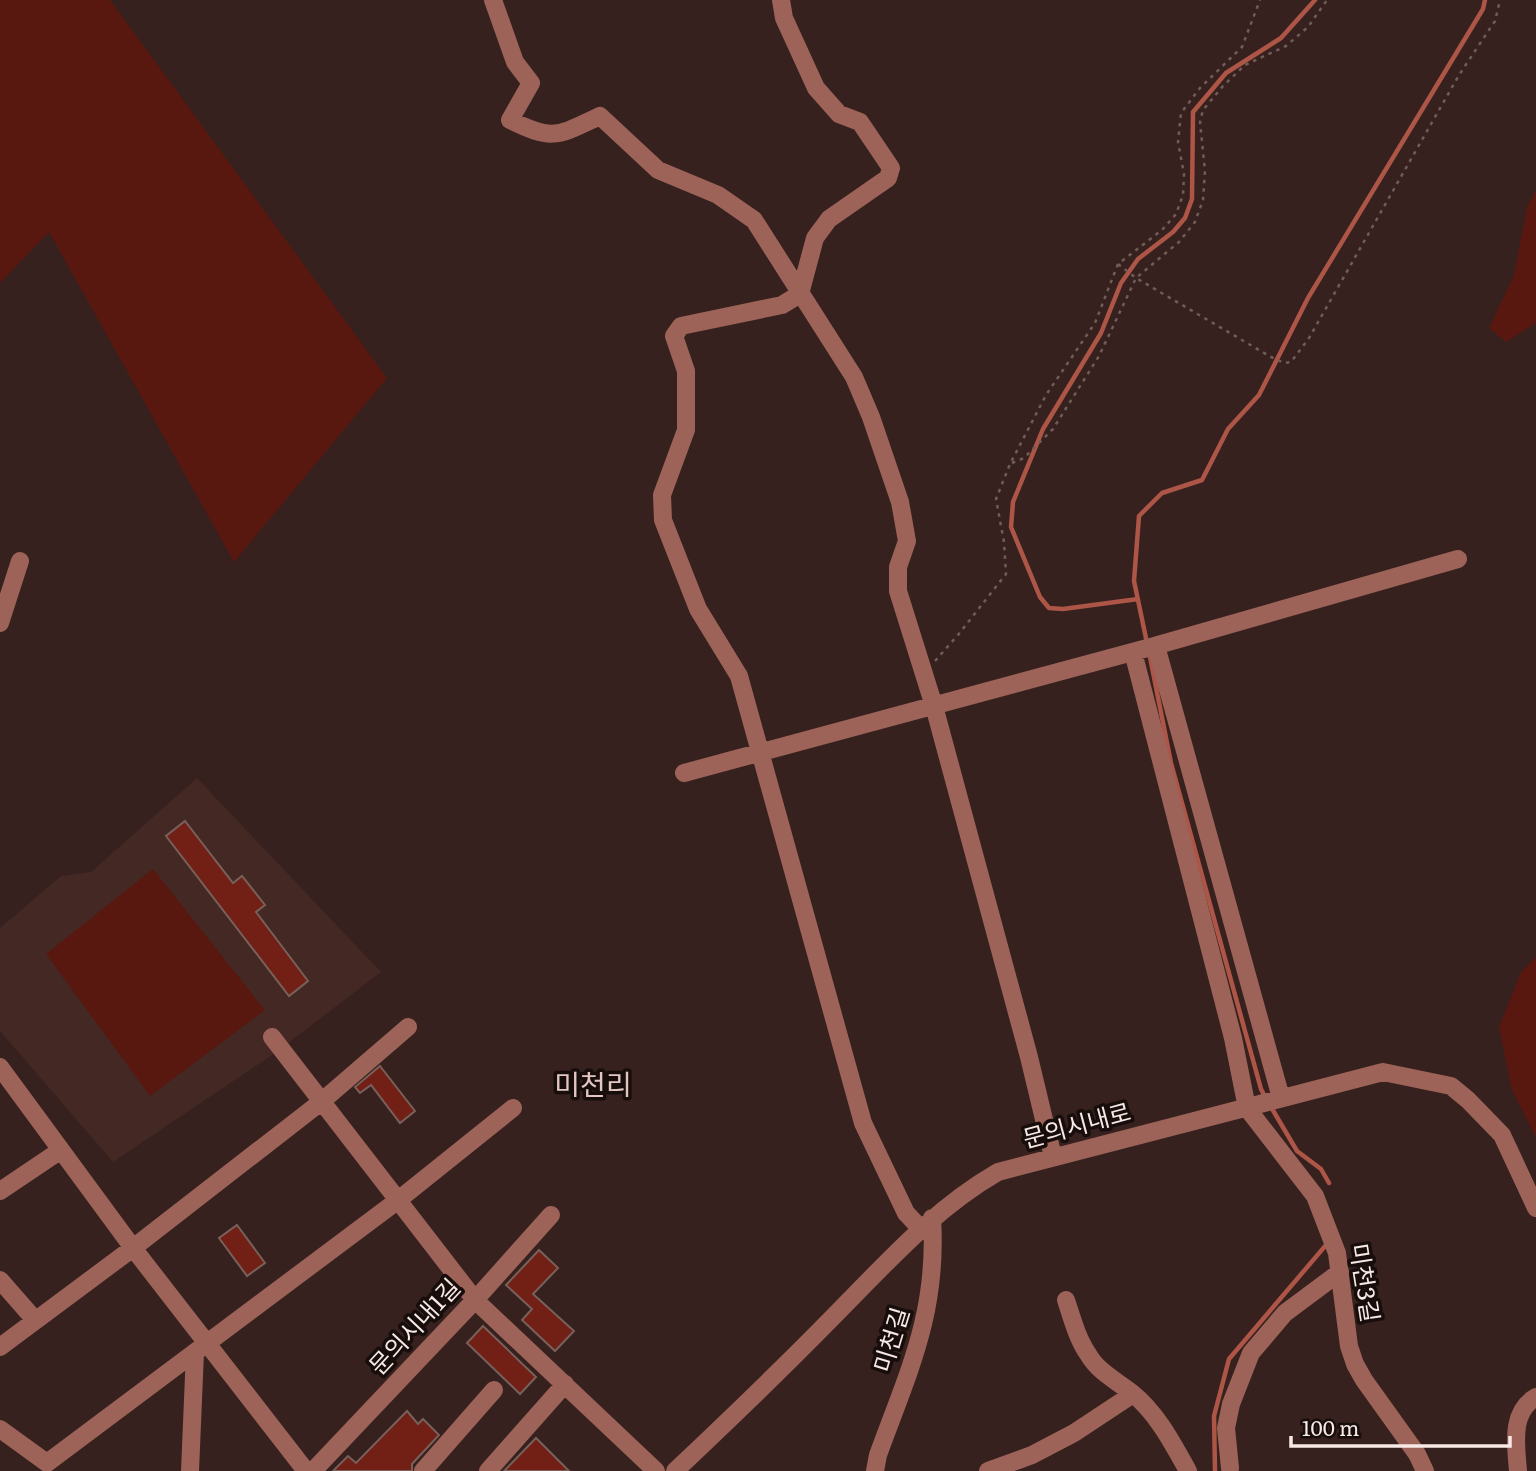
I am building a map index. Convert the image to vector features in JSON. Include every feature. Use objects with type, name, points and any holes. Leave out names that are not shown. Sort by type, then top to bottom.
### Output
[{"type":"street","points":[[493,0],[515,62],[531,83],[510,120],[534,132],[559,135],[600,116],[658,170],[718,195],[754,220],[854,377],[871,417],[900,502],[906,541],[898,568],[898,591],[934,706],[1029,1057],[1053,1157]]},
{"type":"street","points":[[781,0],[784,18],[817,88],[838,114],[860,122],[891,168],[888,178],[829,219],[815,238],[800,294],[782,305],[681,326],[674,336],[686,371],[686,430],[662,495],[663,520],[698,609],[739,677],[863,1124],[906,1213],[926,1223]]},
{"type":"street","points":[[684,773],[1144,649],[1458,559]]},
{"type":"street","points":[[0,624],[20,561]]},
{"type":"street","points":[[1144,649],[1233,1038],[1265,1102]]},
{"type":"street","points":[[1144,649],[1265,1102]]},
{"type":"street","points":[[0,1348],[321,1102],[408,1027]]},
{"type":"street","points":[[272,1037],[475,1300],[656,1471]]},
{"type":"street","points":[[0,1067],[133,1248],[201,1348],[306,1471]]},
{"type":"street","name":"문의시내로","points":[[675,1471],[793,1358],[926,1223],[967,1190],[998,1172],[1383,1072],[1451,1086],[1502,1135],[1536,1208]]},
{"type":"street","name":"미천3길","points":[[1265,1102],[1327,1221],[1340,1272],[1349,1346],[1355,1364],[1417,1454],[1425,1471]]},
{"type":"street","points":[[0,1429],[47,1463],[397,1201],[513,1108]]},
{"type":"street","points":[[0,1191],[61,1150]]},
{"type":"street","name":"문의시내1길","points":[[313,1471],[475,1300],[551,1214]]},
{"type":"street","name":"미천길","points":[[875,1471],[878,1455],[915,1359],[927,1312],[932,1276],[926,1223]]},
{"type":"street","points":[[1227,1469],[1226,1428],[1231,1404],[1251,1353],[1285,1313],[1340,1272]]},
{"type":"street","points":[[0,1280],[35,1320]]},
{"type":"street","points":[[1066,1300],[1088,1356],[1133,1394],[1165,1432],[1188,1471]]},
{"type":"street","points":[[190,1471],[201,1348]]},
{"type":"street","points":[[488,1471],[565,1384]]},
{"type":"street","points":[[423,1471],[494,1390]]},
{"type":"street","points":[[988,1471],[1032,1455],[1074,1433],[1133,1394]]},
{"type":"street","points":[[1518,1471],[1517,1419],[1528,1402],[1536,1397]]},
{"type":"path","points":[[924,673],[1006,574],[1004,542],[996,499],[1010,464],[1046,395],[1095,323],[1118,264],[1162,230],[1176,214],[1183,195],[1184,174],[1178,142],[1181,113],[1200,88],[1242,47],[1260,0]]},
{"type":"path","points":[[1010,464],[1024,458],[1053,429],[1099,356],[1134,277],[1180,242],[1195,222],[1203,200],[1205,171],[1200,122],[1203,110],[1245,65],[1286,46],[1308,27],[1327,0]]},
{"type":"path","points":[[1118,264],[1134,277],[1271,357],[1284,363],[1291,362],[1316,326],[1459,75],[1495,21],[1500,0]]},
{"type":"shaded area","points":[[0,0],[110,0],[387,378],[234,562],[49,232],[0,283]]},
{"type":"shaded area","points":[[1536,190],[1536,323],[1506,342],[1489,328],[1514,275],[1527,207]]},
{"type":"shaded area","points":[[197,778],[381,972],[275,1053],[113,1162],[0,1031],[0,928],[61,876],[91,872]]},
{"type":"shaded area","points":[[153,869],[265,1010],[150,1096],[46,954]]},
{"type":"shaded area","points":[[1536,957],[1536,1137],[1512,1090],[1499,1027],[1521,972]]},
{"type":"building","points":[[185,821],[233,883],[242,876],[265,905],[256,912],[308,981],[289,996],[166,836]]},
{"type":"building","points":[[380,1066],[415,1111],[400,1123],[371,1085],[360,1093],[355,1087]]},
{"type":"building","points":[[237,1225],[265,1263],[247,1276],[219,1238]]},
{"type":"building","points":[[539,1250],[558,1268],[533,1294],[574,1331],[555,1351],[522,1320],[532,1309],[506,1285]]},
{"type":"building","points":[[483,1326],[536,1377],[520,1394],[467,1343]]},
{"type":"building","points":[[407,1411],[418,1424],[423,1419],[439,1435],[412,1464],[412,1471],[333,1471],[348,1456],[356,1463]]},
{"type":"building","points":[[536,1438],[569,1471],[504,1471]]},
{"type":"waterway","points":[[1138,599],[1063,609],[1049,608],[1040,597],[1011,527],[1013,502],[1043,429],[1101,333],[1121,283],[1138,259],[1173,232],[1185,218],[1192,199],[1193,112],[1226,73],[1281,38],[1315,0]]},
{"type":"waterway","points":[[1147,643],[1134,581],[1139,516],[1162,493],[1202,480],[1228,429],[1259,395],[1308,298],[1483,9],[1485,0]]},
{"type":"waterway","points":[[1149,652],[1171,763],[1265,1097]]},
{"type":"waterway","points":[[1271,1107],[1297,1151],[1321,1169],[1329,1183]]},
{"type":"waterway","points":[[1215,1471],[1214,1416],[1229,1359],[1326,1245]]},
{"type":"district","name":"미천리","points":[[593,1085]]}]
